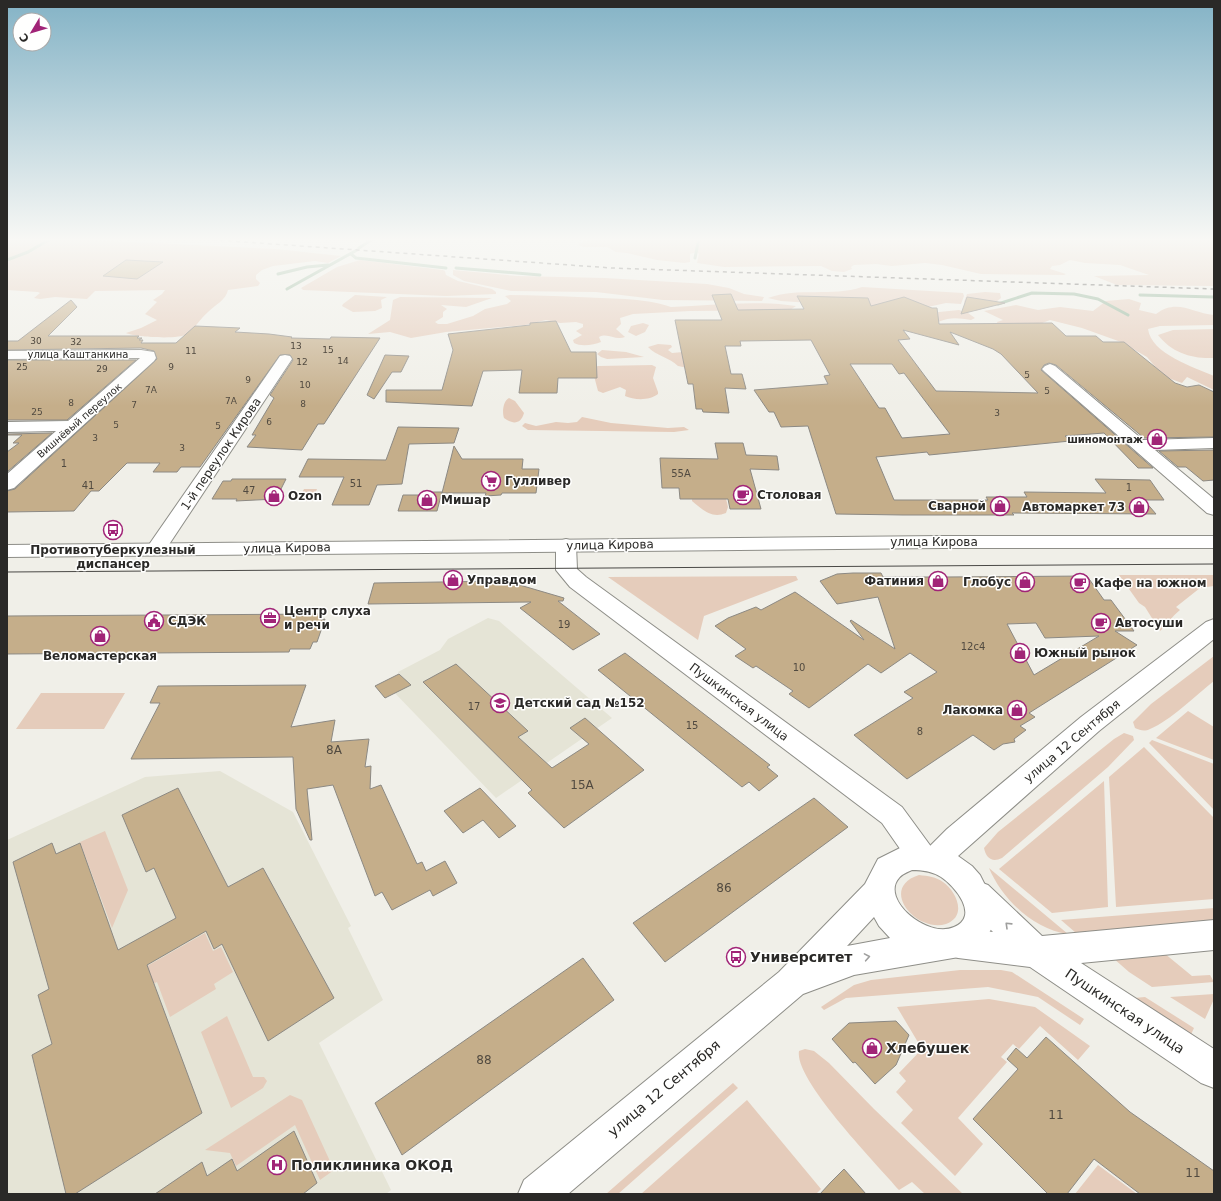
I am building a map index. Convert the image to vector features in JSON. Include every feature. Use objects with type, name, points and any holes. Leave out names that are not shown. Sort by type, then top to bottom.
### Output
[{"type":"street","name":"улица Каштанкина","points":[[7,354],[149,355]]},
{"type":"street","name":"Вишнёвый переулок","points":[[7,484],[149,358],[149,355]]},
{"type":"street","name":"1-й переулок Кирова","points":[[156,549],[286,359]]},
{"type":"street","points":[[1050,369],[1214,509]]},
{"type":"street","points":[[7,427],[73,426]]},
{"type":"street","points":[[1140,445],[1214,443]]},
{"type":"street","name":"улица Кирова","points":[[7,551],[942,542],[1214,542]]},
{"type":"street","name":"Пушкинская улица","points":[[566,545],[567,570],[578,582],[892,815],[929,859]]},
{"type":"street","name":"улица 12 Сентября","points":[[929,859],[957,838],[1090,724],[1214,627]]},
{"type":"street","points":[[908,857],[929,859],[953,868],[967,880],[977,895],[981,910],[979,924],[971,936],[949,944],[917,939],[897,926],[884,909],[879,890],[881,878],[887,868],[896,861],[908,857]]},
{"type":"street","name":"улица 12 Сентября","points":[[538,1194],[790,983],[879,890]]},
{"type":"street","name":"Пушкинская улица","points":[[977,895],[1036,952],[1214,1070]]},
{"type":"street","points":[[1036,952],[1214,935]]},
{"type":"street","name":"Пушкинская улица","points":[[949,944],[1036,952]]},
{"type":"street","name":"улица 12 Сентября","points":[[790,983],[854,959],[949,944]]},
{"type":"shaded area","points":[[39,294],[92,294],[87,299],[55,297],[40,299],[34,298]]},
{"type":"shaded area","points":[[162,294],[227,294],[223,300],[205,315],[193,329],[182,336],[156,337],[138,336],[126,333],[157,320],[145,314],[157,302],[153,300]]},
{"type":"shaded area","points":[[399,294],[495,294],[446,296]]},
{"type":"shaded area","points":[[613,294],[744,294],[764,297],[762,301],[663,300]]},
{"type":"shaded area","points":[[963,294],[964,296],[961,304],[946,303],[914,310],[781,301],[768,298],[779,295]]},
{"type":"shaded area","points":[[967,294],[1000,294],[1001,298],[996,302],[997,305],[975,311],[968,307],[964,302]]},
{"type":"shaded area","points":[[355,295],[387,297],[381,300],[382,308],[375,311],[353,312],[342,306]]},
{"type":"shaded area","points":[[505,296],[625,299],[671,307],[750,303],[796,306],[790,310],[690,311],[633,314],[620,318],[621,324],[616,329],[625,337],[618,338],[605,335],[599,337],[601,342],[588,345],[574,343],[573,340],[582,335],[576,331],[583,327],[583,324],[576,322],[560,323],[546,320],[525,325],[446,332],[411,338],[390,332],[368,334],[390,320],[393,300],[400,297],[492,298],[466,307],[441,305],[447,309],[443,312],[443,317],[435,322],[438,324],[447,324],[473,316],[485,309],[507,304],[511,301]]},
{"type":"shaded area","points":[[1129,299],[1141,303],[1139,310],[1156,314],[1164,309],[1178,307],[1214,315],[1214,325],[1160,326],[1148,329],[1151,338],[1157,346],[1165,352],[1185,364],[1214,376],[1214,390],[1187,377],[1182,383],[1163,376],[1147,357],[1121,342],[1082,328],[1050,320],[1032,327],[998,325],[997,322],[1003,320],[984,311],[1016,305],[1038,310],[1060,307],[1093,311],[1106,301]]},
{"type":"shaded area","points":[[959,310],[968,313],[975,318],[971,320],[958,318],[938,322],[929,313]]},
{"type":"shaded area","points":[[643,323],[649,325],[645,332],[636,336],[628,332],[631,326]]},
{"type":"shaded area","points":[[1214,329],[1214,358],[1183,354],[1170,346],[1158,335],[1173,330]]},
{"type":"shaded area","points":[[658,344],[671,345],[672,347],[668,350],[672,353],[683,352],[688,368],[678,366],[671,360],[648,347]]},
{"type":"shaded area","points":[[602,350],[626,352],[644,357],[607,359],[597,354]]},
{"type":"shaded area","points":[[652,365],[656,367],[653,378],[658,394],[650,398],[637,399],[625,396],[626,390],[620,387],[603,393],[598,391],[594,376],[595,367]]},
{"type":"shaded area","points":[[509,398],[515,401],[524,413],[523,417],[519,421],[510,422],[504,418],[503,413],[505,402]]},
{"type":"shaded area","points":[[582,417],[611,423],[668,428],[684,427],[689,430],[674,432],[528,430],[522,426],[525,423],[536,426],[556,422],[577,422]]},
{"type":"shaded area","points":[[722,482],[728,507],[726,513],[716,515],[708,513],[692,501],[692,498]]},
{"type":"shaded area","points":[[304,489],[317,489],[312,501],[298,501]]},
{"type":"shaded area","points":[[1119,575],[1214,575],[1214,586],[1200,588],[1176,607],[1180,610],[1160,631],[1145,607],[1139,603]]},
{"type":"shaded area","points":[[796,576],[798,580],[704,616],[698,640],[608,577]]},
{"type":"shaded area","name":"Детский сад №152","points":[[488,618],[499,621],[612,718],[496,798],[390,688],[405,679],[398,672],[440,650],[448,639]]},
{"type":"shaded area","points":[[1214,656],[1214,681],[1174,714],[1158,725],[1146,730],[1135,728],[1133,722],[1151,704]]},
{"type":"shaded area","points":[[41,693],[125,693],[104,729],[16,729]]},
{"type":"shaded area","points":[[1188,711],[1214,727],[1214,760],[1156,738]]},
{"type":"shaded area","points":[[1124,733],[1133,736],[1134,740],[1108,767],[1002,858],[992,860],[988,857],[984,848],[998,832],[1114,739]]},
{"type":"shaded area","points":[[1152,740],[1214,764],[1214,810],[1149,743]]},
{"type":"shaded area","points":[[1144,747],[1214,818],[1214,899],[1116,907],[1109,777]]},
{"type":"shaded area","points":[[220,771],[293,812],[351,926],[348,928],[383,1000],[319,1043],[391,1190],[386,1194],[7,1194],[7,840],[145,777]]},
{"type":"shaded area","points":[[1104,781],[1108,907],[1052,913],[999,869]]},
{"type":"shaded area","points":[[105,831],[128,890],[112,928],[80,842]]},
{"type":"shaded area","points":[[989,868],[1068,934],[1055,931],[1031,920],[1002,891]]},
{"type":"shaded area","points":[[919,875],[938,879],[952,891],[958,903],[957,915],[953,920],[946,924],[935,925],[923,922],[913,916],[906,908],[902,899],[902,889],[907,881]]},
{"type":"shaded area","points":[[1214,908],[1214,922],[1076,933],[1061,920]]},
{"type":"shaded area","points":[[205,933],[213,951],[221,947],[233,972],[214,984],[216,989],[170,1017],[157,982],[148,986],[142,969]]},
{"type":"shaded area","points":[[1164,953],[1192,976],[1210,975],[1214,982],[1152,987],[1129,972],[1113,958]]},
{"type":"shaded area","points":[[960,970],[1001,970],[1012,972],[1084,1019],[1080,1025],[1038,997],[988,987],[846,998],[824,1010],[821,1007],[854,985],[871,980]]},
{"type":"shaded area","points":[[1214,994],[1214,999],[1205,1019],[1170,997]]},
{"type":"shaded area","points":[[1145,997],[1194,1028],[1188,1041],[1123,999]]},
{"type":"shaded area","points":[[989,999],[1035,1007],[1090,1046],[1078,1060],[1040,1026],[1019,1049],[1013,1044],[1001,1057],[1007,1062],[958,1118],[983,1144],[955,1176],[901,1123],[913,1110],[896,1092],[906,1081],[899,1073],[922,1049],[897,1007]]},
{"type":"shaded area","points":[[227,1016],[253,1077],[264,1077],[267,1081],[263,1088],[231,1108],[201,1032]]},
{"type":"shaded area","points":[[805,1049],[814,1051],[829,1063],[874,1109],[963,1194],[925,1194],[912,1182],[899,1190],[839,1122],[823,1101],[801,1064],[799,1051]]},
{"type":"shaded area","points":[[733,1083],[738,1088],[618,1194],[606,1194]]},
{"type":"shaded area","points":[[290,1095],[302,1100],[334,1170],[320,1180],[295,1125],[236,1166],[230,1153],[205,1150]]},
{"type":"shaded area","points":[[747,1100],[821,1189],[816,1194],[641,1194]]},
{"type":"shaded area","points":[[1098,1165],[1137,1194],[1075,1194]]},
{"type":"building","points":[[731,294],[738,310],[804,309],[797,296],[868,298],[871,306],[904,297],[932,308],[937,308],[939,324],[1052,323],[1066,336],[1096,336],[1103,342],[1124,342],[1175,383],[1187,387],[1199,385],[1214,392],[1214,437],[1144,438],[1056,365],[1049,363],[1044,365],[1041,370],[1153,468],[1138,468],[1104,433],[1065,436],[1070,441],[929,455],[927,452],[876,457],[894,500],[988,500],[986,497],[1027,497],[1024,492],[1106,493],[1095,479],[1150,480],[1164,500],[1144,500],[1156,514],[836,514],[808,426],[781,427],[774,412],[769,412],[754,390],[828,384],[824,376],[830,375],[811,340],[740,341],[741,346],[725,346],[731,374],[742,374],[746,389],[725,388],[729,413],[703,412],[702,409],[696,409],[693,384],[688,384],[675,320],[722,320],[712,295]],"holes":[[[903,330],[959,345],[950,332],[993,349],[1001,354],[1038,393],[936,391],[898,340],[910,339]],[[850,364],[892,364],[899,374],[904,373],[950,434],[902,438],[885,408],[879,408]]]},
{"type":"building","points":[[967,297],[1005,303],[961,314]]},
{"type":"building","points":[[71,300],[77,307],[48,336],[139,336],[137,338],[142,338],[139,340],[143,340],[141,343],[176,343],[195,326],[240,328],[235,332],[269,334],[292,337],[291,338],[380,338],[324,424],[318,424],[302,450],[247,447],[256,435],[252,435],[274,398],[270,395],[293,360],[290,355],[280,355],[200,467],[181,467],[177,472],[153,472],[160,463],[127,463],[99,491],[91,491],[74,511],[7,512],[7,491],[15,489],[157,359],[154,351],[141,348],[7,350],[7,341],[18,341]]},
{"type":"building","points":[[556,321],[571,352],[596,352],[597,378],[558,378],[557,393],[519,393],[522,370],[483,371],[472,406],[386,402],[386,390],[442,390],[453,350],[448,334]]},
{"type":"building","points":[[385,355],[409,356],[401,372],[392,372],[374,399],[367,395]]},
{"type":"building","points":[[7,360],[136,360],[67,420],[7,420]]},
{"type":"building","points":[[398,427],[459,428],[454,443],[409,444],[402,484],[377,485],[369,505],[332,505],[344,477],[299,477],[308,459],[386,460]]},
{"type":"building","points":[[52,433],[7,472],[7,452],[19,443],[13,443],[22,435],[7,434]]},
{"type":"building","points":[[715,443],[743,443],[746,455],[777,456],[779,470],[750,469],[761,509],[730,509],[728,499],[680,499],[679,488],[662,488],[660,458],[718,459]]},
{"type":"building","name":"Гулливер","points":[[454,446],[462,459],[523,459],[522,469],[539,469],[536,493],[502,493],[501,495],[485,496],[486,493],[442,493]]},
{"type":"building","points":[[1214,450],[1214,480],[1203,481],[1186,467],[1178,467],[1159,451]]},
{"type":"building","points":[[232,479],[286,479],[276,499],[236,501],[237,499],[212,499],[223,481],[231,481]]},
{"type":"building","name":"Мишар","points":[[428,492],[442,492],[437,511],[398,511],[403,495],[427,495]]},
{"type":"building","points":[[881,573],[883,577],[1087,576],[1104,600],[1111,600],[1134,631],[1115,631],[1137,645],[1029,713],[1035,717],[1020,726],[1026,730],[1014,739],[1015,742],[1003,744],[994,750],[973,735],[907,779],[854,735],[913,698],[904,692],[937,672],[910,653],[881,673],[868,664],[809,708],[789,694],[793,691],[756,666],[753,668],[735,656],[746,649],[715,626],[728,618],[756,607],[761,610],[795,592],[864,640],[850,621],[851,620],[895,649],[878,597],[837,604],[820,581],[837,574]],"holes":[[[1036,623],[1045,638],[1099,636],[1034,675],[1007,624]]]},
{"type":"building","points":[[506,581],[564,598],[563,601],[558,601],[600,634],[573,650],[520,608],[531,602],[368,604],[374,583]]},
{"type":"building","points":[[323,614],[321,620],[325,619],[317,642],[313,642],[310,649],[290,649],[289,652],[7,654],[7,616]]},
{"type":"building","points":[[625,653],[770,765],[767,767],[778,776],[759,791],[749,782],[742,787],[598,670]]},
{"type":"building","points":[[456,664],[528,731],[518,737],[552,768],[589,744],[570,728],[585,718],[644,770],[564,828],[528,793],[532,790],[423,682]]},
{"type":"building","points":[[399,674],[411,685],[385,698],[375,686]]},
{"type":"building","points":[[306,685],[291,727],[335,720],[331,742],[369,739],[365,767],[371,766],[370,789],[381,785],[417,864],[422,862],[426,871],[445,861],[457,883],[433,896],[430,890],[392,910],[382,892],[375,896],[333,785],[307,789],[312,840],[310,840],[296,809],[293,757],[131,759],[160,703],[150,703],[158,686]]},
{"type":"building","points":[[178,788],[228,887],[263,868],[334,998],[268,1041],[222,944],[214,949],[206,931],[147,965],[202,1113],[75,1194],[66,1194],[32,1055],[52,1044],[38,995],[49,989],[13,862],[52,843],[56,854],[80,843],[118,950],[176,918],[154,868],[146,872],[122,815]]},
{"type":"building","points":[[480,788],[516,826],[499,838],[483,820],[463,833],[444,811]]},
{"type":"building","points":[[814,798],[848,827],[665,962],[633,923]]},
{"type":"building","points":[[583,958],[614,1000],[402,1155],[375,1103]]},
{"type":"building","name":"Хлебушек","points":[[896,1021],[909,1035],[896,1065],[875,1084],[855,1062],[853,1063],[832,1039],[849,1023]]},
{"type":"building","points":[[1046,1037],[1130,1112],[1214,1171],[1214,1194],[1140,1194],[1094,1159],[1067,1194],[1048,1194],[973,1119],[1018,1069],[1007,1059],[1016,1048],[1027,1058]]},
{"type":"building","name":"Поликлиника ОКОД","points":[[294,1131],[317,1183],[303,1194],[155,1194],[202,1162],[207,1176],[232,1159],[237,1171]]},
{"type":"building","points":[[844,1169],[866,1194],[820,1194],[831,1182]]},
{"type":"waterway","points":[[998,304],[1029,294]]},
{"type":"waterway","points":[[1074,294],[1098,299],[1128,315]]},
{"type":"waterway","points":[[1140,295],[1214,297]]},
{"type":"tram line","points":[[7,572],[1214,564]]},
{"type":"place","name":"шиномонтаж","points":[[1157,439]]},
{"type":"place","name":"Гулливер","points":[[491,481]]},
{"type":"place","name":"Столовая","points":[[743,495]]},
{"type":"place","name":"Ozon","points":[[274,496]]},
{"type":"place","name":"Мишар","points":[[427,500]]},
{"type":"place","name":"Сварной","points":[[1000,506]]},
{"type":"place","name":"Автомаркет 73","points":[[1139,507]]},
{"type":"place","name":"Противотуберкулезный диспансер","points":[[113,530]]},
{"type":"place","name":"Управдом","points":[[453,580]]},
{"type":"place","name":"Фатиния","points":[[938,581]]},
{"type":"place","name":"Глобус","points":[[1025,582]]},
{"type":"place","name":"Кафе на южном","points":[[1080,583]]},
{"type":"place","name":"Центр слуха и речи","points":[[270,618]]},
{"type":"place","name":"СДЭК","points":[[154,621]]},
{"type":"place","name":"Автосуши","points":[[1101,623]]},
{"type":"place","name":"Веломастерская","points":[[100,636]]},
{"type":"place","name":"Южный рынок","points":[[1020,653]]},
{"type":"place","name":"Детский сад №152","points":[[500,703]]},
{"type":"place","name":"Лакомка","points":[[1017,710]]},
{"type":"place","name":"Университет","points":[[736,957]]},
{"type":"place","name":"Хлебушек","points":[[872,1048]]},
{"type":"place","name":"Поликлиника ОКОД","points":[[277,1165]]}]
